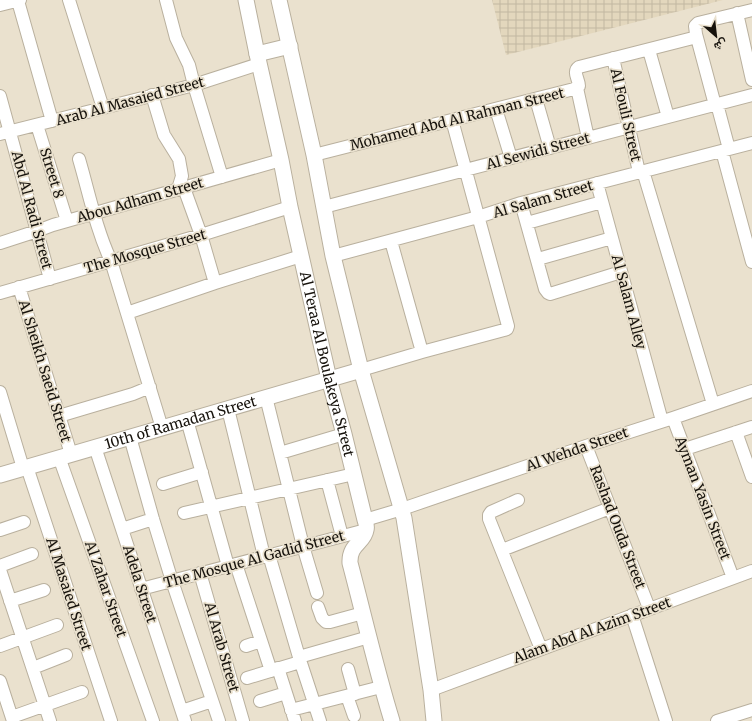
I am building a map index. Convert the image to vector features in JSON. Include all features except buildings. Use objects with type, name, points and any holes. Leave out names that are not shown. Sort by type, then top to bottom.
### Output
[{"type":"street","points":[[0,5],[19,0],[52,121]]},
{"type":"street","points":[[69,0],[103,108]]},
{"type":"street","points":[[166,0],[176,38],[189,65],[222,177]]},
{"type":"street","name":"Al Teraa Al Boulakeya Street","points":[[246,0],[290,208],[329,379],[366,525]]},
{"type":"street","points":[[279,0],[314,155],[333,256],[361,370],[402,509],[431,690],[434,721]]},
{"type":"street","name":"Mohamed Abd Al Rahman Street","points":[[314,155],[574,89],[579,86],[575,73],[576,69],[579,67],[693,38],[696,34],[695,26],[698,23],[752,10]]},
{"type":"street","points":[[737,13],[752,80]]},
{"type":"street","points":[[696,34],[716,104],[752,262]]},
{"type":"street","points":[[258,59],[290,46]]},
{"type":"street","points":[[649,50],[668,117]]},
{"type":"street","name":"Al Fouli Street","points":[[613,58],[628,127],[712,404]]},
{"type":"street","name":"Arab Al Masaied Street","points":[[5,133],[194,85],[258,59]]},
{"type":"street","points":[[577,88],[588,138]]},
{"type":"street","points":[[152,95],[164,136],[179,159],[182,176],[181,189],[201,235],[215,283]]},
{"type":"street","name":"Al Sewidi Street","points":[[324,207],[752,95]]},
{"type":"street","name":"Abd Al Radi Street","points":[[0,96],[5,133],[37,231],[50,278]]},
{"type":"street","points":[[536,99],[550,148]]},
{"type":"street","points":[[496,109],[511,158]]},
{"type":"street","points":[[361,370],[507,329],[508,326],[452,120]]},
{"type":"street","name":"Street 8","points":[[37,125],[66,221]]},
{"type":"street","name":"Al Salam Street","points":[[333,256],[478,217],[521,203],[752,143]]},
{"type":"street","points":[[79,159],[94,213],[105,248],[111,261],[162,428]]},
{"type":"street","name":"Abou Adham Street","points":[[0,243],[66,221],[281,160]]},
{"type":"street","name":"Al Salam Alley","points":[[597,183],[621,272],[667,420]]},
{"type":"street","points":[[527,223],[602,202]]},
{"type":"street","points":[[521,203],[548,293],[550,294],[621,272]]},
{"type":"street","name":"The Mosque Street","points":[[0,293],[290,208]]},
{"type":"street","points":[[538,259],[612,238]]},
{"type":"street","points":[[392,241],[422,352]]},
{"type":"street","points":[[127,313],[301,256]]},
{"type":"street","name":"Al Sheikh Saeid Street","points":[[20,287],[59,416],[65,456]]},
{"type":"street","name":"10th of Ramadan Street","points":[[0,475],[361,370]]},
{"type":"street","points":[[59,416],[133,394],[150,387]]},
{"type":"street","name":"Al Wehda Street","points":[[366,525],[402,509],[752,391]]},
{"type":"street","name":"Al Masaied Street","points":[[0,392],[111,721]]},
{"type":"street","points":[[266,397],[303,546],[317,593]]},
{"type":"street","points":[[228,409],[266,556],[320,721]]},
{"type":"street","points":[[187,420],[212,506],[232,565],[261,641],[286,693],[293,715],[314,704],[381,687]]},
{"type":"street","name":"Ayman Yasin Street","points":[[667,420],[685,449],[733,578]]},
{"type":"street","points":[[685,449],[752,427]]},
{"type":"street","points":[[736,432],[752,477]]},
{"type":"street","points":[[280,453],[344,434]]},
{"type":"street","points":[[130,437],[172,581],[219,721]]},
{"type":"street","name":"Rashad Ouda Street","points":[[586,446],[650,608]]},
{"type":"street","name":"Adela Street","points":[[95,447],[183,716]]},
{"type":"street","name":"Al Zahar Street","points":[[65,456],[153,721]]},
{"type":"street","points":[[163,484],[202,472]]},
{"type":"street","points":[[184,513],[354,474]]},
{"type":"street","points":[[327,480],[342,536]]},
{"type":"street","points":[[518,500],[491,512],[489,519],[541,649]]},
{"type":"street","points":[[502,550],[610,508]]},
{"type":"street","points":[[122,529],[153,519]]},
{"type":"street","points":[[0,530],[24,522]]},
{"type":"street","points":[[366,525],[364,536],[351,552],[350,563],[381,687],[392,721]]},
{"type":"street","name":"The Mosque Al Gadid Street","points":[[141,589],[342,536],[366,525]]},
{"type":"street","points":[[0,566],[32,554]]},
{"type":"street","points":[[0,570],[50,721]]},
{"type":"street","name":"Alam Abd Al Azim Street","points":[[431,690],[752,571]]},
{"type":"street","name":"Al Arab Street","points":[[200,573],[243,721]]},
{"type":"street","points":[[10,601],[44,590]]},
{"type":"street","points":[[318,607],[322,618],[326,622],[363,613]]},
{"type":"street","points":[[632,615],[666,721]]},
{"type":"street","points":[[0,646],[57,625]]},
{"type":"street","points":[[247,678],[369,637]]},
{"type":"street","points":[[246,646],[261,641]]},
{"type":"street","points":[[33,668],[66,655]]},
{"type":"street","points":[[348,669],[354,716]]},
{"type":"street","points":[[0,681],[13,719],[82,692]]},
{"type":"street","points":[[260,701],[286,693]]},
{"type":"street","points":[[183,716],[212,701]]},
{"type":"street","points":[[717,721],[752,710]]},
{"type":"shaded area","points":[[492,0],[723,0],[506,55]]}]
